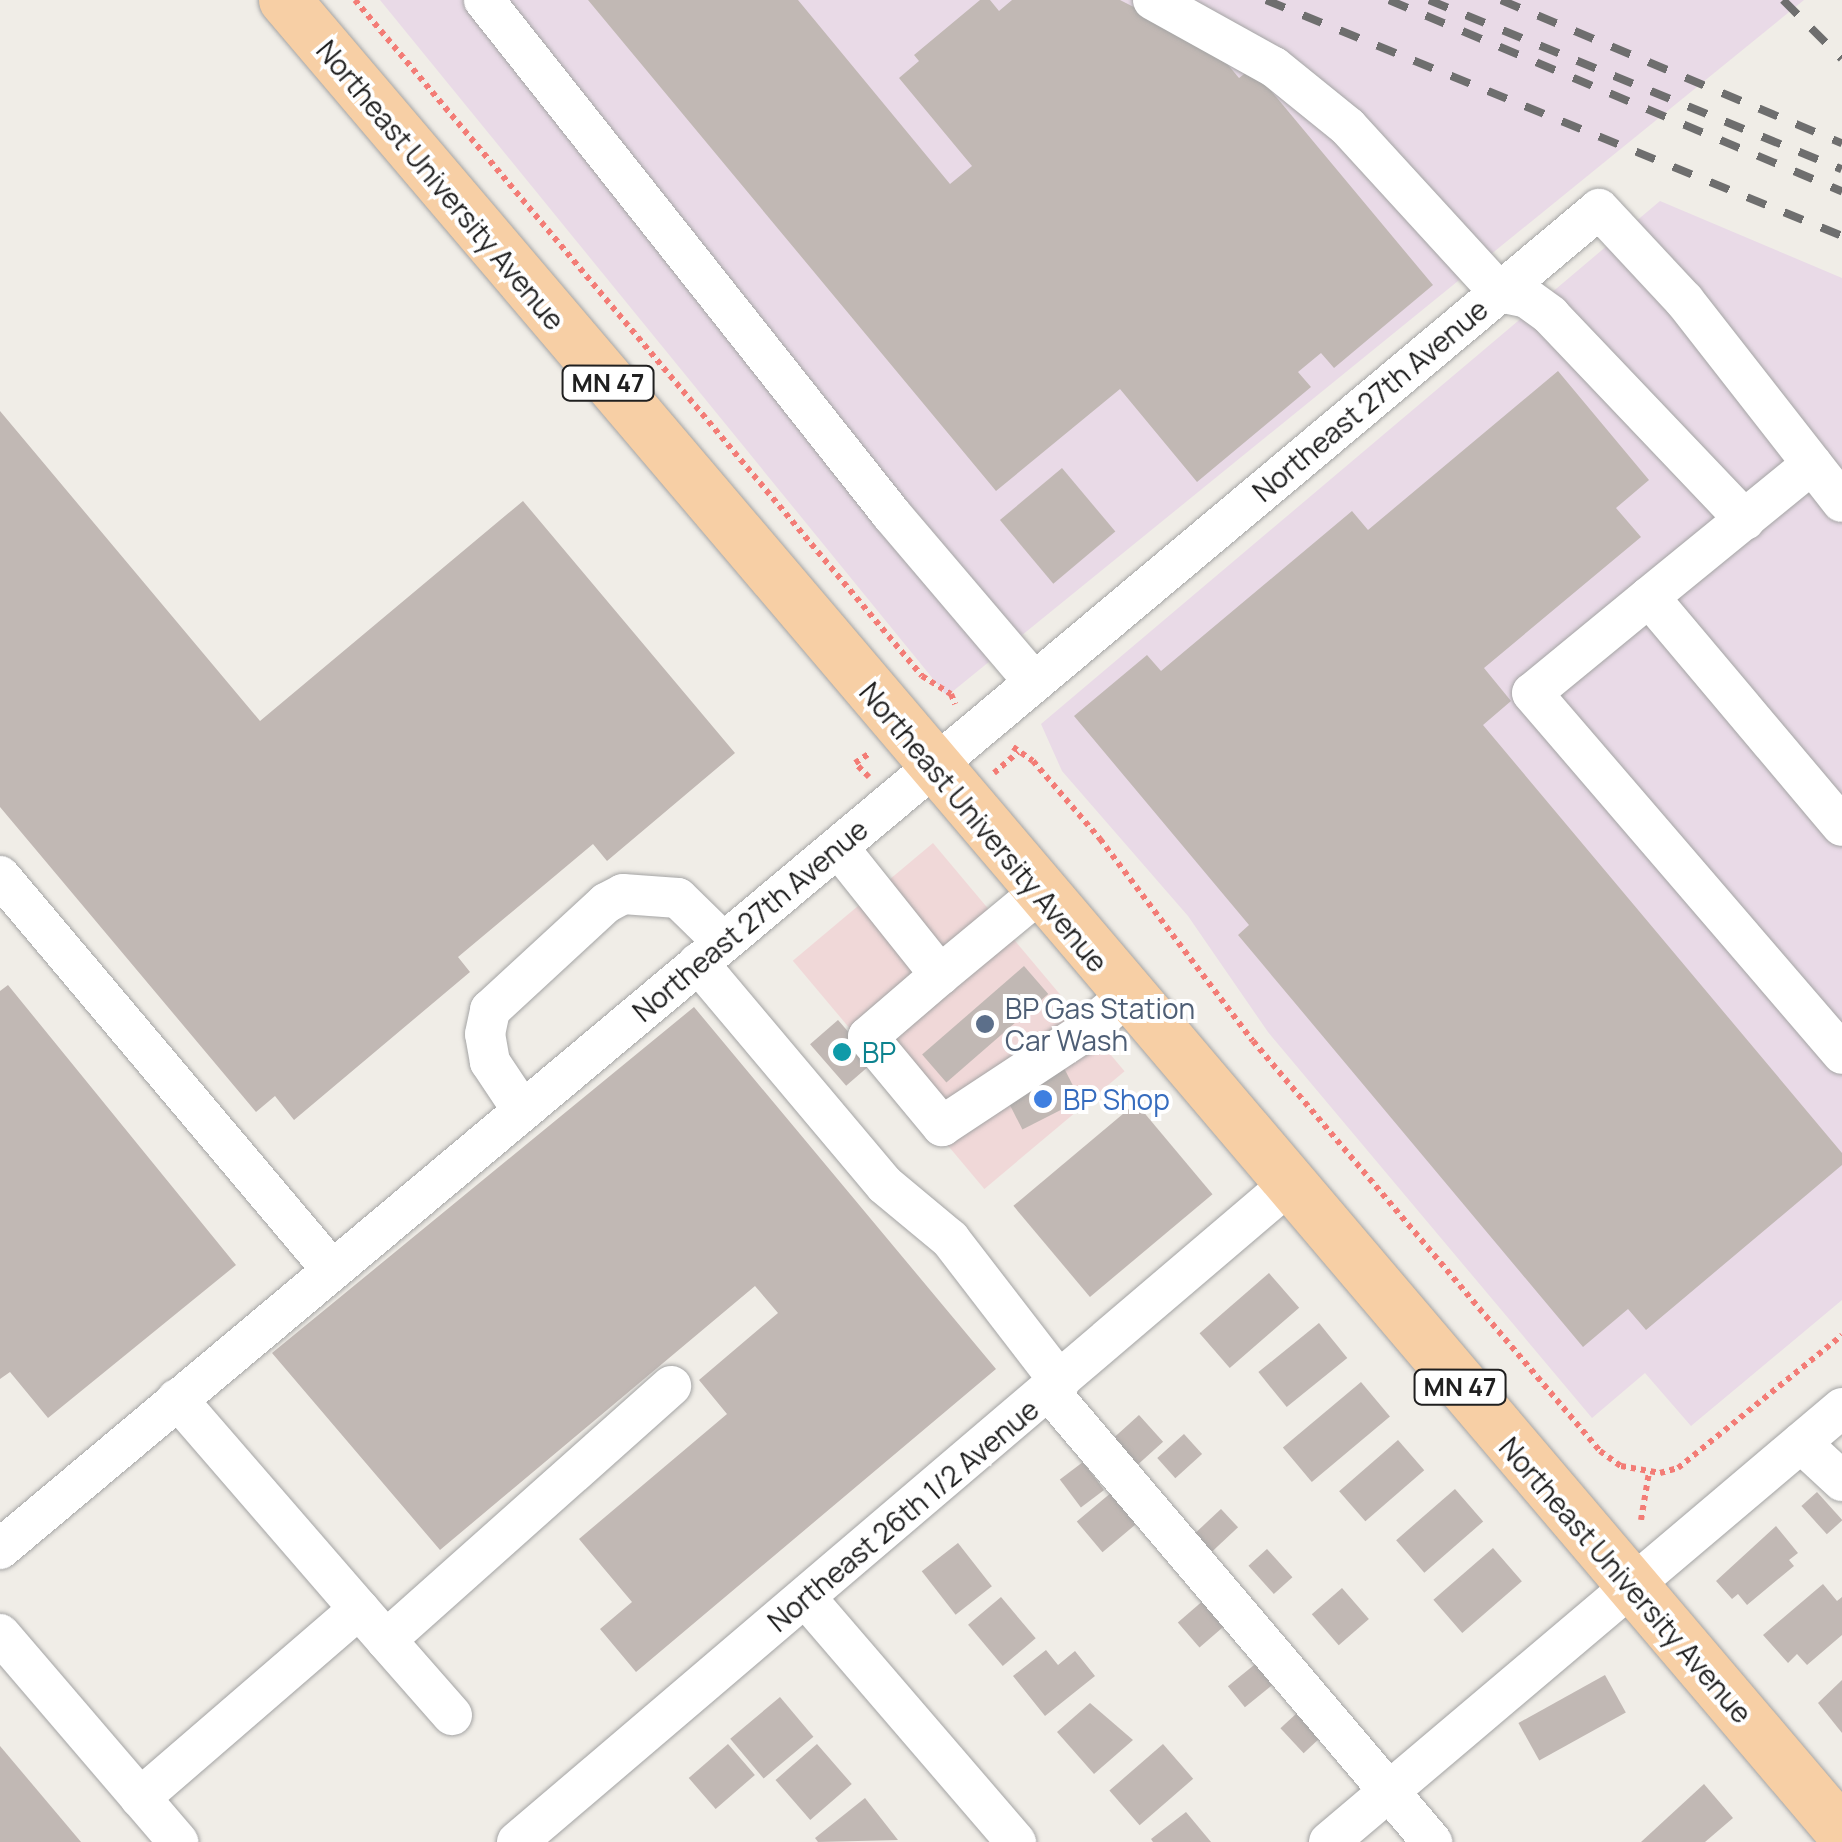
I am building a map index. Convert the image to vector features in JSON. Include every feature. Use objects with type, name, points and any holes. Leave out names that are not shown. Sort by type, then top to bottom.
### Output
[{"type":"main road","name":"Northeast University Avenue","points":[[285,0],[1287,1186],[1842,1832]]},
{"type":"street","points":[[484,0],[892,515],[1034,682]]},
{"type":"street","points":[[1153,0],[1274,67],[1348,128],[1499,292],[1527,298],[1550,315],[1744,520]]},
{"type":"street","name":"Northeast 27th Avenue","points":[[0,1548],[1598,209],[1684,300],[1812,464]]},
{"type":"street","points":[[1842,502],[1812,464],[1532,693],[1842,1054]]},
{"type":"street","points":[[1649,597],[1842,826]]},
{"type":"street","points":[[838,847],[940,975]]},
{"type":"street","points":[[0,876],[332,1270]]},
{"type":"street","points":[[1039,893],[868,1037],[942,1126],[1080,1035],[1127,996]]},
{"type":"street","points":[[522,1110],[490,1062],[485,1034],[490,1010],[606,903],[623,894],[678,898],[711,953],[885,1184],[950,1239],[1054,1386],[1432,1842]]},
{"type":"street","name":"Northeast 26th 1/2 Avenue","points":[[517,1842],[1287,1186]]},
{"type":"street","points":[[386,1640],[671,1386]]},
{"type":"street","points":[[177,1400],[452,1716]]},
{"type":"street","points":[[1329,1842],[1842,1408]]},
{"type":"street","points":[[1801,1443],[1842,1481]]},
{"type":"street","points":[[806,1598],[1016,1842]]},
{"type":"street","points":[[140,1798],[359,1610]]},
{"type":"street","points":[[0,1634],[178,1842]]},
{"type":"path","points":[[356,0],[922,676],[952,694],[950,700]]},
{"type":"path","points":[[1019,752],[1100,839],[1254,1042],[1600,1451],[1620,1466],[1648,1472],[1695,1458],[1842,1335]]},
{"type":"path","points":[[1642,1520],[1648,1472]]},
{"type":"shaded area","points":[[380,0],[1804,0],[947,696]]},
{"type":"shaded area","points":[[1660,201],[1842,278],[1842,1300],[1691,1426],[1645,1373],[1592,1418],[1268,1032],[1188,916],[1062,771],[1041,724]]},
{"type":"shaded area","points":[[933,843],[1125,1071],[984,1189],[793,961]]},
{"type":"building","points":[[588,0],[798,0],[950,184],[972,166],[899,78],[919,61],[914,55],[980,0],[990,0],[999,11],[1012,0],[1120,0],[1214,48],[1239,78],[1252,68],[1433,285],[1334,368],[1321,353],[1298,372],[1311,387],[1197,482],[1120,389],[996,491]]},
{"type":"building","points":[[1558,371],[1649,480],[1616,508],[1641,537],[1484,668],[1511,701],[1483,725],[1842,1153],[1842,1165],[1646,1330],[1628,1309],[1583,1347],[1238,935],[1249,925],[1074,716],[1147,655],[1161,671],[1352,511],[1368,530]]},
{"type":"building","points":[[0,411],[260,721],[523,501],[735,753],[607,861],[593,844],[458,957],[470,972],[294,1120],[275,1096],[256,1112],[0,807]]},
{"type":"building","points":[[1062,468],[1115,532],[1053,584],[1000,520]]},
{"type":"building","name":"BP Gas Station Car Wash","points":[[1024,966],[1048,994],[946,1082],[922,1055]]},
{"type":"building","points":[[8,985],[236,1265],[48,1418],[10,1372],[0,1379],[0,991]]},
{"type":"building","points":[[694,1007],[996,1369],[636,1672],[600,1629],[632,1602],[579,1539],[727,1414],[699,1380],[778,1313],[755,1286],[440,1550],[272,1353]]},
{"type":"building","name":"BP","points":[[838,1020],[874,1062],[846,1086],[810,1044]]},
{"type":"building","name":"BP Shop","points":[[1064,1068],[1080,1100],[1022,1130],[1006,1098]]},
{"type":"building","points":[[1136,1103],[1212,1194],[1090,1297],[1013,1206]]},
{"type":"building","points":[[1269,1273],[1299,1308],[1230,1368],[1200,1333]]},
{"type":"building","points":[[1319,1323],[1347,1358],[1287,1407],[1258,1372]]},
{"type":"building","points":[[1361,1382],[1390,1416],[1312,1482],[1283,1448]]},
{"type":"building","points":[[1139,1415],[1163,1442],[1137,1465],[1113,1438]]},
{"type":"building","points":[[1184,1434],[1202,1454],[1175,1478],[1157,1458]]},
{"type":"building","points":[[1398,1440],[1424,1470],[1365,1521],[1339,1491]]},
{"type":"building","points":[[1083,1462],[1104,1490],[1081,1507],[1060,1479]]},
{"type":"building","points":[[1455,1489],[1483,1521],[1424,1573],[1396,1540]]},
{"type":"building","points":[[1112,1492],[1138,1523],[1102,1552],[1077,1522]]},
{"type":"building","points":[[1817,1492],[1842,1520],[1827,1534],[1801,1506]]},
{"type":"building","points":[[1221,1509],[1238,1527],[1207,1556],[1190,1538]]},
{"type":"building","points":[[1776,1526],[1798,1553],[1789,1560],[1794,1566],[1747,1605],[1738,1594],[1732,1599],[1716,1581]]},
{"type":"building","points":[[958,1543],[992,1586],[956,1615],[922,1571]]},
{"type":"building","points":[[1493,1548],[1522,1581],[1462,1633],[1433,1600]]},
{"type":"building","points":[[1267,1549],[1292,1577],[1274,1594],[1248,1566]]},
{"type":"building","points":[[1823,1584],[1837,1601],[1842,1597],[1842,1635],[1807,1665],[1797,1654],[1788,1663],[1763,1635]]},
{"type":"building","points":[[1342,1588],[1369,1619],[1339,1645],[1312,1614]]},
{"type":"building","points":[[1001,1597],[1036,1638],[1003,1666],[968,1625]]},
{"type":"building","points":[[1205,1599],[1227,1624],[1199,1648],[1178,1623]]},
{"type":"building","points":[[1046,1650],[1058,1665],[1075,1651],[1095,1676],[1045,1716],[1013,1676]]},
{"type":"building","points":[[1259,1661],[1276,1682],[1245,1707],[1228,1686]]},
{"type":"building","points":[[1605,1675],[1626,1713],[1539,1761],[1518,1723]]},
{"type":"building","points":[[1842,1680],[1842,1733],[1818,1703]]},
{"type":"building","points":[[780,1697],[813,1737],[764,1779],[730,1739]]},
{"type":"building","points":[[1090,1703],[1133,1740],[1094,1774],[1057,1732]]},
{"type":"building","points":[[1298,1712],[1321,1737],[1304,1753],[1280,1728]]},
{"type":"building","points":[[728,1744],[755,1775],[716,1809],[689,1778]]},
{"type":"building","points":[[817,1744],[852,1784],[810,1820],[775,1780]]},
{"type":"building","points":[[1163,1744],[1193,1779],[1140,1825],[1109,1791]]},
{"type":"building","points":[[0,1746],[81,1842],[0,1842]]},
{"type":"building","points":[[1704,1784],[1733,1818],[1705,1842],[1641,1842]]},
{"type":"building","points":[[865,1798],[898,1840],[818,1842],[815,1838]]},
{"type":"building","points":[[1186,1812],[1211,1842],[1153,1842],[1151,1839]]},
{"type":"railway","points":[[1266,0],[1842,236]]},
{"type":"railway","points":[[1389,0],[1842,191]]},
{"type":"railway","points":[[1429,0],[1842,169]]},
{"type":"railway","points":[[1501,0],[1842,143]]},
{"type":"railway","points":[[1783,0],[1842,59]]},
{"type":"place","name":"BP Gas Station Car Wash","points":[[985,1024]]},
{"type":"place","name":"BP","points":[[842,1052]]},
{"type":"place","name":"BP Shop","points":[[1043,1099]]}]
